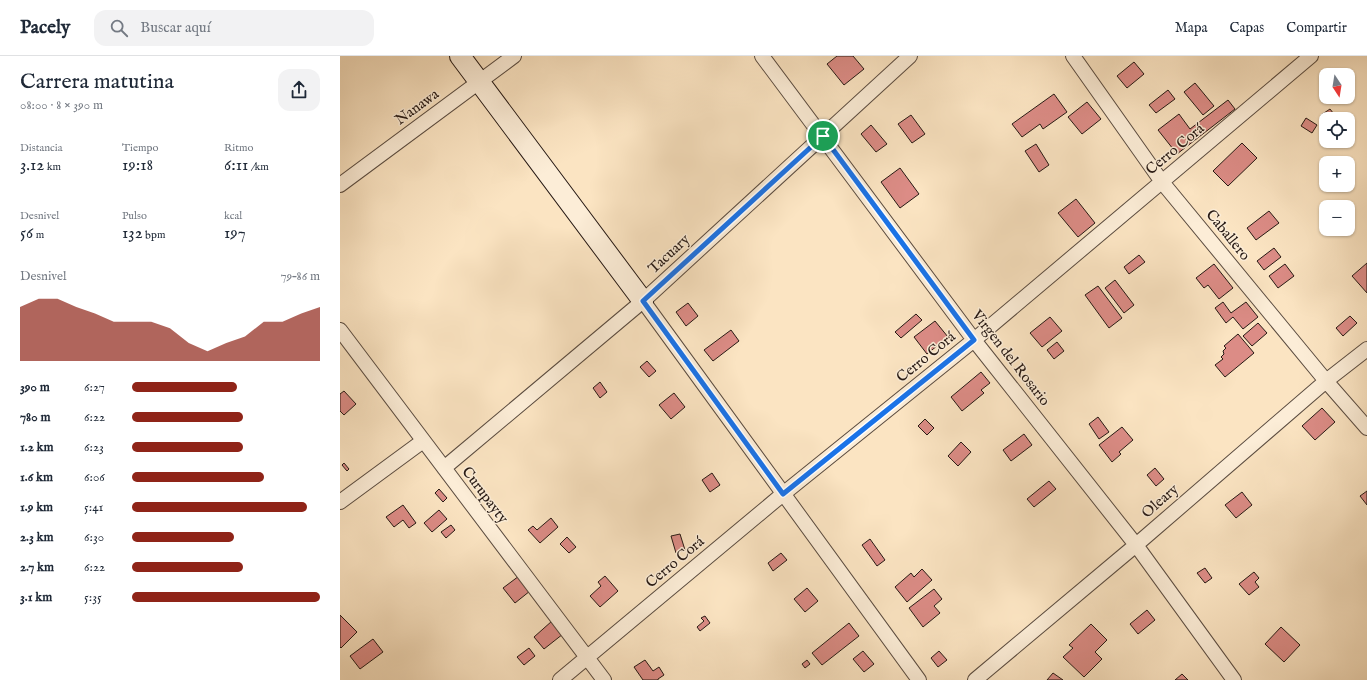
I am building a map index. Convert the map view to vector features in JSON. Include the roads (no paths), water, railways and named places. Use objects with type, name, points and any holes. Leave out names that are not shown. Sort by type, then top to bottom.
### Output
[{"type":"street","points":[[460,56],[643,301],[919,680]]},
{"type":"street","name":"Nanawa","points":[[340,185],[514,56]]},
{"type":"street","name":"Virgen del Rosario","points":[[762,56],[974,340],[1136,545],[1234,680]]},
{"type":"street","name":"Tacuary","points":[[444,468],[643,301],[910,56]]},
{"type":"street","name":"Caballero","points":[[1073,56],[1162,182],[1326,381],[1367,428]]},
{"type":"street","name":"Cerro Corá","points":[[560,680],[783,494],[974,340],[1311,56]]},
{"type":"street","name":"Curupayty","points":[[340,330],[604,680]]},
{"type":"street","name":"Oleary","points":[[975,680],[1136,545],[1326,381],[1367,348]]},
{"type":"street","points":[[340,502],[423,440]]}]
